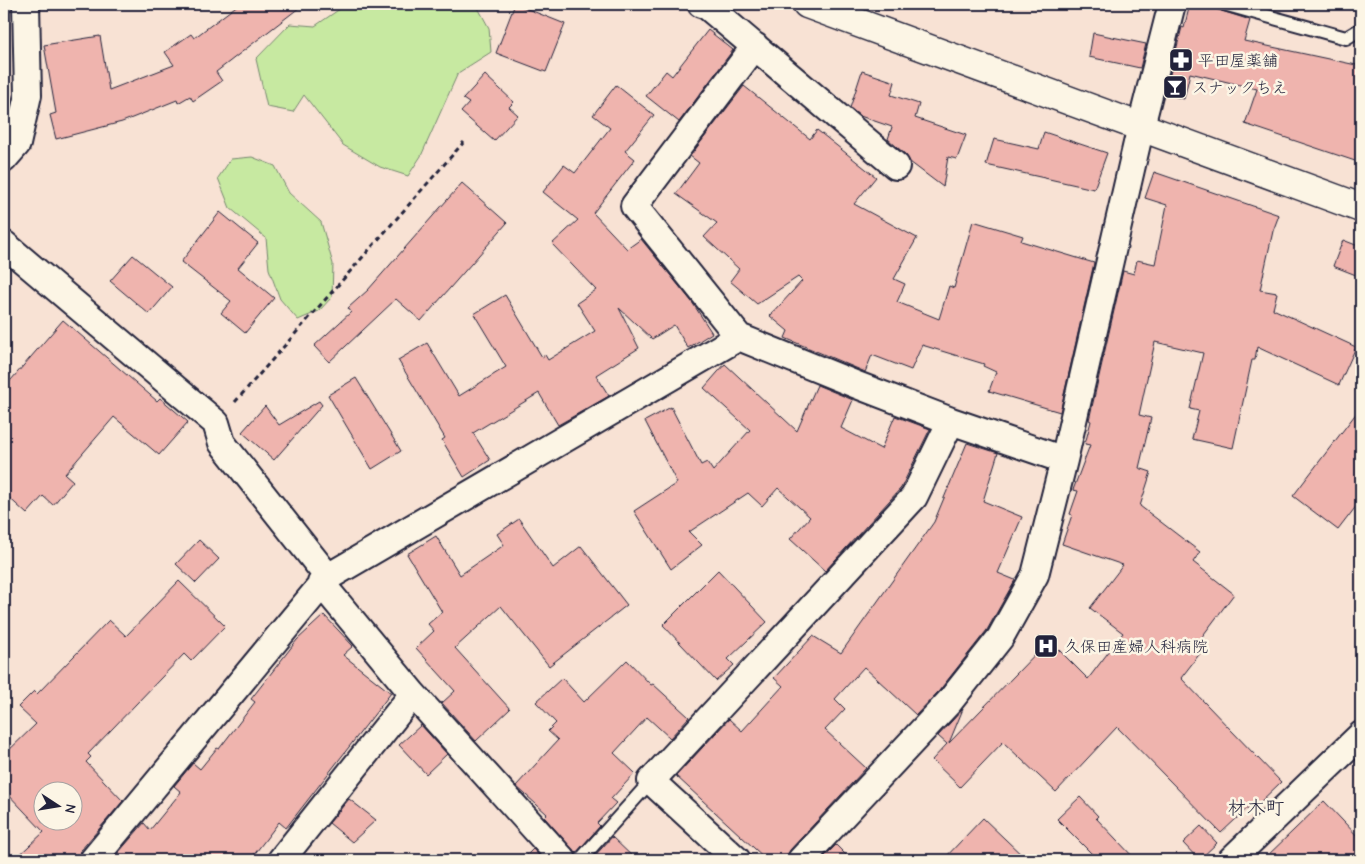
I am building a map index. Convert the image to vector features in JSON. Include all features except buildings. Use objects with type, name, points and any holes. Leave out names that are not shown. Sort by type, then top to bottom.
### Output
[{"type":"street","points":[[4,159],[17,144],[28,95],[26,4]]},
{"type":"street","points":[[701,4],[707,6],[896,166]]},
{"type":"street","points":[[807,4],[1361,208]]},
{"type":"street","points":[[801,860],[950,701],[1000,638],[1035,576],[1064,460],[1141,126],[1172,4]]},
{"type":"street","points":[[755,46],[634,206],[739,336],[950,421],[1064,460]]},
{"type":"street","points":[[4,244],[216,424],[222,443],[413,694],[563,860]]},
{"type":"street","points":[[93,860],[325,580],[739,336]]},
{"type":"street","points":[[738,860],[651,781],[914,497],[950,421]]},
{"type":"street","points":[[281,860],[413,694]]},
{"type":"street","points":[[1232,860],[1361,735]]},
{"type":"lane","points":[[1224,4],[1346,38],[1361,29]]},
{"type":"lane","points":[[580,860],[651,781]]},
{"type":"path","points":[[216,424],[464,142]]},
{"type":"green space","points":[[347,4],[476,4],[489,28],[491,52],[458,73],[421,156],[408,176],[380,167],[343,145],[304,95],[293,112],[267,107],[256,59],[290,24],[315,26]]},
{"type":"green space","points":[[252,157],[275,166],[289,193],[321,222],[333,264],[332,297],[319,311],[298,320],[280,299],[269,269],[266,238],[230,208],[218,178],[231,159]]},
{"type":"place","name":"平田屋薬舗","points":[[1181,60]]},
{"type":"place","name":"スナックちえ","points":[[1175,87]]},
{"type":"place","name":"久保田産婦人科病院","points":[[1046,646]]},
{"type":"district","name":"材木町","points":[[1256,807]]}]
